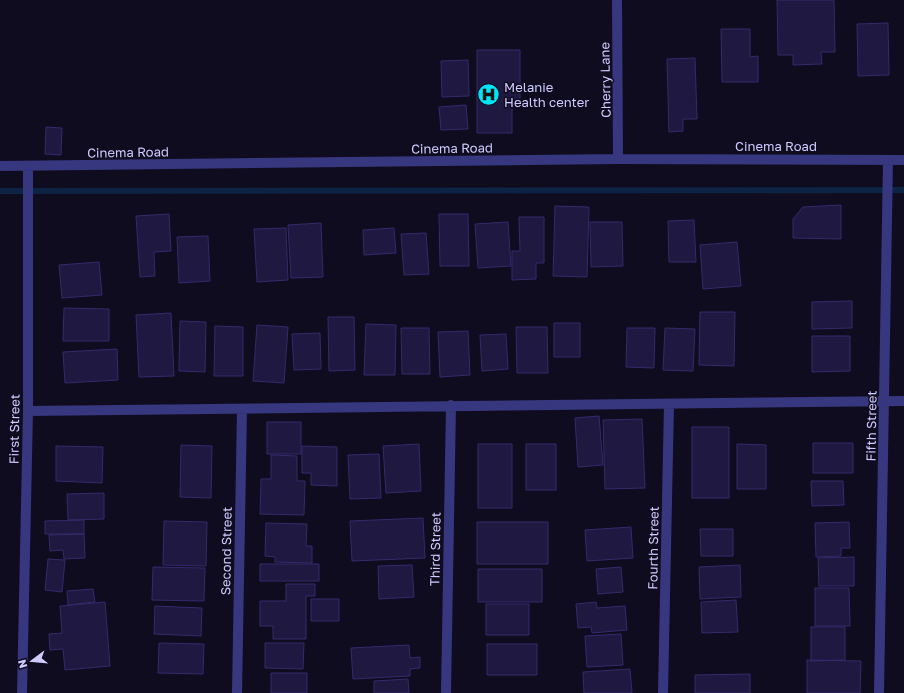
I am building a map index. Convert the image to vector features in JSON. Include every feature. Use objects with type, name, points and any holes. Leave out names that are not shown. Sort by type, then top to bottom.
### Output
[{"type":"street","name":"Cherry Lane","points":[[617,0],[618,159]]},
{"type":"street","name":"Cinema Road","points":[[0,166],[618,159],[904,160]]},
{"type":"street","name":"Fifth Street","points":[[880,693],[888,160]]},
{"type":"street","name":"First Street","points":[[22,693],[28,411],[28,166]]},
{"type":"street","points":[[28,411],[242,410],[450,405],[904,401]]},
{"type":"street","name":"Fourth Street","points":[[663,693],[669,404]]},
{"type":"street","name":"Third Street","points":[[446,693],[450,405]]},
{"type":"street","name":"Second Street","points":[[236,693],[242,410]]},
{"type":"building","points":[[777,0],[834,0],[835,52],[821,52],[822,64],[793,65],[793,55],[778,55]]},
{"type":"building","points":[[888,23],[889,75],[858,76],[857,24]]},
{"type":"building","points":[[721,29],[750,29],[750,57],[758,56],[758,82],[722,82]]},
{"type":"building","points":[[477,50],[520,50],[520,101],[512,102],[512,133],[477,133]]},
{"type":"building","points":[[695,58],[697,119],[683,119],[683,131],[669,132],[667,59]]},
{"type":"building","points":[[468,60],[469,96],[442,97],[441,61]]},
{"type":"building","points":[[466,105],[468,129],[441,130],[439,107]]},
{"type":"building","points":[[46,127],[62,128],[61,155],[45,154]]},
{"type":"building","points":[[841,205],[841,239],[793,238],[793,219],[803,207]]},
{"type":"building","points":[[555,206],[589,207],[587,277],[553,276]]},
{"type":"building","points":[[169,214],[171,251],[154,252],[155,276],[140,277],[136,216]]},
{"type":"building","points":[[439,214],[468,214],[469,266],[440,266]]},
{"type":"building","points":[[519,217],[544,217],[544,263],[536,263],[536,279],[512,280],[512,251],[520,251]]},
{"type":"building","points":[[694,220],[696,262],[669,262],[668,221]]},
{"type":"building","points":[[508,222],[511,266],[478,268],[475,224]]},
{"type":"building","points":[[590,222],[622,222],[623,266],[591,267]]},
{"type":"building","points":[[321,223],[323,277],[291,278],[288,225]]},
{"type":"building","points":[[286,228],[288,280],[257,282],[254,229]]},
{"type":"building","points":[[394,228],[396,253],[364,255],[363,230]]},
{"type":"building","points":[[426,233],[429,274],[404,275],[401,234]]},
{"type":"building","points":[[208,236],[210,281],[179,283],[177,237]]},
{"type":"building","points":[[737,242],[741,286],[703,289],[700,245]]},
{"type":"building","points":[[99,262],[102,295],[62,298],[59,265]]},
{"type":"building","points":[[852,301],[852,328],[812,329],[812,302]]},
{"type":"building","points":[[64,308],[109,309],[109,341],[63,341]]},
{"type":"building","points":[[700,312],[735,312],[734,366],[699,365]]},
{"type":"building","points":[[171,313],[174,376],[139,377],[136,315]]},
{"type":"building","points":[[328,317],[354,317],[355,370],[329,371]]},
{"type":"building","points":[[180,321],[206,322],[205,372],[179,371]]},
{"type":"building","points":[[554,323],[580,323],[580,357],[554,357]]},
{"type":"building","points":[[366,324],[396,325],[395,375],[364,375]]},
{"type":"building","points":[[257,325],[288,327],[284,383],[253,381]]},
{"type":"building","points":[[215,326],[243,327],[243,376],[214,376]]},
{"type":"building","points":[[516,327],[547,327],[548,373],[517,373]]},
{"type":"building","points":[[401,328],[429,328],[430,374],[402,374]]},
{"type":"building","points":[[627,328],[655,328],[654,368],[626,367]]},
{"type":"building","points":[[665,328],[695,329],[693,371],[663,370]]},
{"type":"building","points":[[468,331],[470,375],[440,377],[438,332]]},
{"type":"building","points":[[320,333],[321,369],[294,370],[292,334]]},
{"type":"building","points":[[506,334],[508,369],[482,371],[480,335]]},
{"type":"building","points":[[812,336],[850,336],[850,371],[812,372]]},
{"type":"building","points":[[117,349],[118,380],[65,383],[63,352]]},
{"type":"building","points":[[599,416],[603,465],[578,467],[575,418]]},
{"type":"building","points":[[642,419],[645,488],[605,489],[603,420]]},
{"type":"building","points":[[267,422],[301,422],[301,454],[267,454]]},
{"type":"building","points":[[692,427],[729,427],[729,498],[692,498]]},
{"type":"building","points":[[813,443],[853,443],[853,473],[813,473]]},
{"type":"building","points":[[419,444],[421,491],[386,493],[383,446]]},
{"type":"building","points":[[478,444],[512,444],[512,508],[478,508]]},
{"type":"building","points":[[526,444],[556,444],[556,490],[526,490]]},
{"type":"building","points":[[737,444],[766,445],[766,489],[737,489]]},
{"type":"building","points":[[181,445],[212,446],[211,498],[180,497]]},
{"type":"building","points":[[56,446],[103,447],[102,483],[56,481]]},
{"type":"building","points":[[302,446],[337,447],[337,486],[311,485],[311,473],[302,473]]},
{"type":"building","points":[[379,454],[381,498],[350,499],[348,455]]},
{"type":"building","points":[[271,455],[297,456],[297,481],[305,481],[304,515],[260,514],[261,479],[271,479]]},
{"type":"building","points":[[811,481],[843,481],[844,505],[812,506]]},
{"type":"building","points":[[104,493],[104,519],[68,520],[67,494]]},
{"type":"building","points":[[423,518],[425,558],[352,561],[350,521]]},
{"type":"building","points":[[84,520],[84,534],[45,534],[45,521]]},
{"type":"building","points":[[164,521],[207,522],[206,566],[163,565]]},
{"type":"building","points":[[477,522],[548,522],[548,564],[477,564]]},
{"type":"building","points":[[849,522],[850,548],[841,548],[841,556],[816,557],[815,523]]},
{"type":"building","points":[[266,523],[307,524],[306,546],[312,546],[312,563],[275,562],[275,557],[265,556]]},
{"type":"building","points":[[631,527],[633,558],[587,561],[585,530]]},
{"type":"building","points":[[700,529],[733,529],[733,556],[701,556]]},
{"type":"building","points":[[84,534],[85,558],[64,559],[63,550],[50,551],[49,535]]},
{"type":"building","points":[[854,557],[854,586],[819,586],[818,558]]},
{"type":"building","points":[[48,559],[65,560],[62,592],[45,590]]},
{"type":"building","points":[[260,564],[319,564],[319,581],[260,581]]},
{"type":"building","points":[[412,565],[414,597],[379,599],[378,566]]},
{"type":"building","points":[[740,565],[741,597],[700,599],[699,567]]},
{"type":"building","points":[[153,567],[205,568],[204,601],[152,600]]},
{"type":"building","points":[[621,567],[623,592],[598,594],[596,569]]},
{"type":"building","points":[[478,569],[542,569],[542,602],[478,602]]},
{"type":"building","points":[[286,584],[315,584],[315,596],[306,596],[306,639],[273,639],[273,626],[260,626],[260,601],[286,601]]},
{"type":"building","points":[[815,588],[849,588],[850,626],[815,626]]},
{"type":"building","points":[[93,589],[95,602],[68,605],[67,591]]},
{"type":"building","points":[[311,599],[339,599],[339,621],[311,621]]},
{"type":"building","points":[[736,600],[738,632],[702,633],[701,602]]},
{"type":"building","points":[[105,602],[110,666],[65,670],[63,649],[50,650],[49,634],[62,633],[60,606]]},
{"type":"building","points":[[596,602],[597,608],[625,606],[627,630],[592,633],[591,627],[578,628],[576,604]]},
{"type":"building","points":[[486,604],[529,604],[529,635],[486,635]]},
{"type":"building","points":[[155,606],[202,608],[201,636],[154,634]]},
{"type":"building","points":[[811,627],[845,627],[845,660],[811,661]]},
{"type":"building","points":[[621,634],[623,665],[587,667],[585,636]]},
{"type":"building","points":[[159,643],[204,644],[203,674],[158,673]]},
{"type":"building","points":[[265,643],[304,643],[303,669],[265,668]]},
{"type":"building","points":[[487,644],[537,644],[537,675],[487,675]]},
{"type":"building","points":[[409,645],[410,658],[420,657],[420,668],[410,669],[410,676],[353,679],[351,648]]},
{"type":"building","points":[[807,660],[861,661],[860,693],[807,693]]},
{"type":"building","points":[[630,669],[632,693],[584,693],[583,672]]},
{"type":"building","points":[[271,673],[307,673],[307,693],[271,693]]},
{"type":"building","points":[[750,674],[750,693],[695,693],[695,675]]},
{"type":"building","points":[[408,679],[409,693],[374,693],[374,681]]},
{"type":"waterway","points":[[0,191],[904,190]]},
{"type":"place","name":"Melanie Health center","points":[[489,94]]}]
